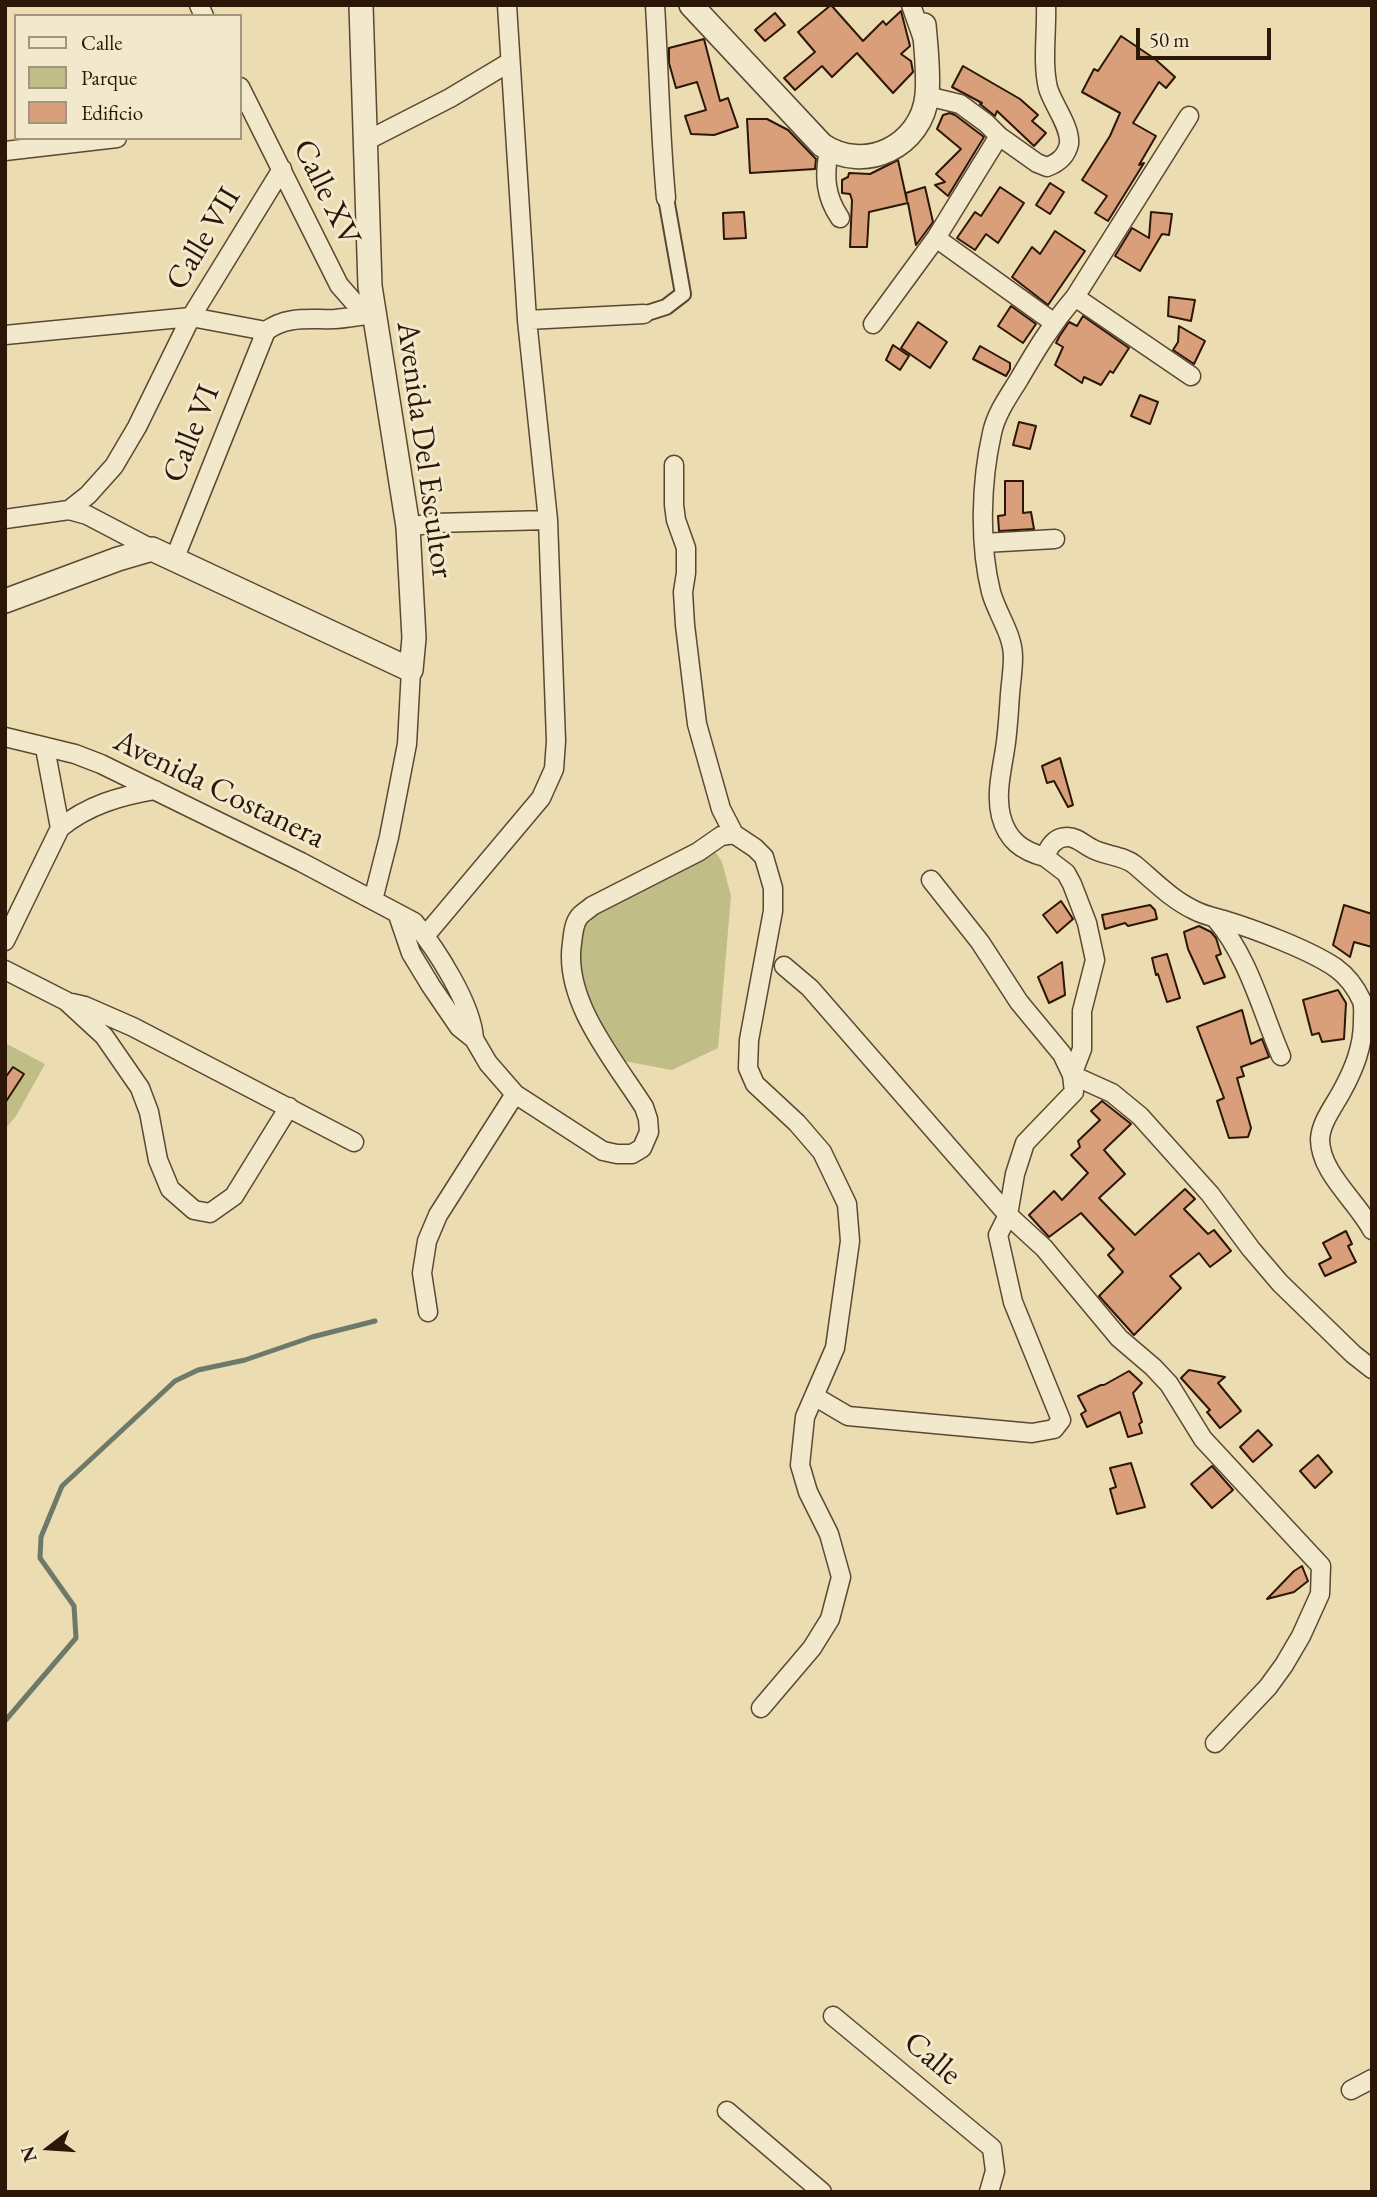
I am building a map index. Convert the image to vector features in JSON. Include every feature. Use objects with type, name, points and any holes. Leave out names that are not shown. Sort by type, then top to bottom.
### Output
[{"type":"street","points":[[425,936],[541,797],[554,769],[556,741],[548,520],[527,320],[508,5]]},
{"type":"street","points":[[527,320],[644,314],[666,307],[683,294],[666,198],[654,5]]},
{"type":"street","points":[[691,5],[822,145],[851,158],[872,157],[891,151],[913,131],[921,117],[927,96],[924,25],[911,5]]},
{"type":"street","points":[[927,96],[960,104],[1037,163],[1047,167],[1061,160],[1069,145],[1067,129],[1048,86],[1046,5]]},
{"type":"street","name":"Avenida Del Escultor","points":[[360,8],[370,286],[408,527],[414,638],[407,744],[389,837],[373,900]]},
{"type":"street","points":[[366,141],[450,98],[510,62]]},
{"type":"street","name":"Calle XV","points":[[242,96],[248,123],[282,169],[339,285],[353,301],[373,314]]},
{"type":"street","points":[[1072,1075],[1082,1049],[1082,1011],[1095,960],[1087,923],[1066,873],[1045,856],[1028,852],[1016,843],[1006,830],[1000,813],[1000,768],[1008,725],[1013,654],[1009,634],[991,592],[984,543],[985,467],[992,432],[1010,394],[1053,322],[1074,297],[1189,116]]},
{"type":"street","points":[[873,324],[936,239],[999,136]]},
{"type":"street","points":[[5,151],[100,140]]},
{"type":"street","points":[[830,150],[826,167],[827,192],[840,218]]},
{"type":"street","name":"Calle VII","points":[[69,510],[88,495],[114,466],[137,427],[191,317],[282,169]]},
{"type":"street","points":[[936,239],[1053,322]]},
{"type":"street","points":[[1074,297],[1191,376]]},
{"type":"street","points":[[5,335],[191,317],[266,331],[274,324],[288,320],[336,319],[373,314]]},
{"type":"street","name":"Calle VI","points":[[174,560],[266,331]]},
{"type":"street","points":[[674,465],[676,520],[686,548],[683,592],[685,625],[697,724],[721,809],[734,834],[755,848],[764,858],[773,888],[773,911],[749,1040],[748,1068],[755,1084],[797,1122],[822,1152],[848,1204],[850,1241],[835,1348],[805,1417],[800,1465],[808,1492],[829,1534],[841,1577],[830,1619],[812,1648],[761,1708]]},
{"type":"street","points":[[5,519],[69,510],[87,515],[174,560],[411,670]]},
{"type":"street","points":[[408,527],[434,523],[548,520]]},
{"type":"street","points":[[984,543],[1055,539]]},
{"type":"street","points":[[5,601],[152,549]]},
{"type":"street","name":"Avenida Costanera","points":[[5,737],[75,754],[101,764],[414,922],[444,965],[460,996],[473,1025],[474,1040]]},
{"type":"street","points":[[45,748],[60,828]]},
{"type":"street","points":[[7,934],[60,828],[76,816],[102,803],[155,790]]},
{"type":"street","points":[[398,915],[411,953],[431,986],[459,1027],[474,1040],[488,1063],[515,1094],[603,1151],[632,1154],[642,1148],[649,1132],[648,1119],[644,1107],[584,1014],[573,984],[569,958],[573,931],[578,918],[592,906],[698,852],[721,836],[734,834]]},
{"type":"street","points":[[1045,856],[1053,843],[1060,839],[1077,839],[1093,850],[1134,864],[1156,885],[1192,910],[1314,955],[1337,968],[1353,984],[1363,1003],[1362,1044],[1342,1091],[1324,1123],[1320,1140],[1325,1163],[1372,1230]]},
{"type":"street","points":[[814,1396],[848,1416],[1032,1433],[1054,1429],[1061,1420],[1013,1302],[998,1235],[1008,1214],[1015,1174],[1025,1143],[1074,1091],[1072,1075],[1062,1054],[1019,1002],[980,942],[931,880]]},
{"type":"street","points":[[1215,918],[1230,936],[1244,962],[1281,1056]]},
{"type":"street","points":[[784,966],[810,988],[1008,1214],[1044,1248],[1119,1338],[1169,1384],[1203,1440],[1321,1566],[1320,1594],[1284,1665],[1268,1687],[1215,1744]]},
{"type":"street","points":[[5,970],[66,1001],[85,1006],[133,1027],[354,1142]]},
{"type":"street","points":[[66,1001],[104,1036],[132,1074],[149,1112],[158,1160],[170,1189],[194,1210],[210,1213],[234,1196],[289,1107]]},
{"type":"street","points":[[1072,1075],[1112,1093],[1140,1116],[1210,1194],[1280,1283],[1372,1369]]},
{"type":"street","points":[[428,1312],[422,1273],[427,1241],[438,1215],[515,1094]]},
{"type":"street","name":"Calle","points":[[833,2016],[992,2148],[995,2171],[989,2192]]},
{"type":"street","points":[[1351,2090],[1372,2079]]},
{"type":"street","points":[[727,2110],[822,2192]]},
{"type":"green space","points":[[709,850],[717,854],[722,862],[731,896],[718,1048],[672,1070],[613,1059],[579,1005],[579,907]]},
{"type":"green space","points":[[5,1043],[45,1064],[16,1116],[5,1129]]},
{"type":"building","points":[[831,5],[863,41],[883,21],[886,25],[901,11],[910,46],[901,54],[911,61],[913,72],[893,93],[857,53],[832,77],[822,66],[795,90],[784,78],[815,52],[798,32]]},
{"type":"building","points":[[775,13],[785,25],[765,41],[755,30]]},
{"type":"building","points":[[1121,36],[1155,59],[1175,77],[1166,88],[1159,82],[1133,123],[1156,136],[1139,165],[1144,163],[1108,221],[1095,213],[1107,196],[1082,180],[1110,136],[1120,113],[1082,92],[1094,69],[1098,71]]},
{"type":"building","points":[[704,39],[720,101],[728,98],[738,127],[714,135],[691,134],[685,116],[706,110],[697,82],[676,88],[669,63],[669,48]]},
{"type":"building","points":[[963,66],[1020,99],[1038,115],[1032,121],[1046,133],[1034,146],[997,111],[995,116],[980,104],[982,103],[952,87]]},
{"type":"building","points":[[950,113],[984,137],[948,196],[935,185],[945,182],[936,174],[961,149],[937,129],[943,115]]},
{"type":"building","points":[[747,119],[767,119],[788,130],[816,159],[815,169],[750,173]]},
{"type":"building","points":[[898,160],[907,201],[906,193],[925,187],[933,222],[916,245],[908,203],[869,212],[867,247],[850,247],[852,200],[850,194],[842,193],[842,180],[848,177],[849,173],[870,174]]},
{"type":"building","points":[[1050,183],[1064,192],[1050,214],[1036,205]]},
{"type":"building","points":[[1000,187],[1024,203],[998,243],[986,234],[975,250],[957,238],[975,212],[981,216]]},
{"type":"building","points":[[744,212],[746,238],[724,239],[723,213]]},
{"type":"building","points":[[1151,212],[1172,214],[1169,235],[1162,234],[1140,271],[1115,256],[1132,228],[1149,238]]},
{"type":"building","points":[[1055,231],[1085,251],[1048,305],[1012,277],[1032,247],[1040,254]]},
{"type":"building","points":[[1169,297],[1195,300],[1191,321],[1168,316]]},
{"type":"building","points":[[1011,306],[1036,324],[1023,343],[998,326]]},
{"type":"building","points":[[1083,316],[1129,348],[1113,373],[1110,371],[1101,385],[1084,377],[1082,383],[1055,365],[1063,347],[1056,343],[1059,337],[1069,322],[1077,326]]},
{"type":"building","points":[[918,322],[947,342],[930,368],[901,348]]},
{"type":"building","points":[[1179,326],[1205,341],[1194,364],[1173,350],[1178,342]]},
{"type":"building","points":[[893,345],[909,356],[900,370],[886,360]]},
{"type":"building","points":[[980,346],[1010,363],[1006,376],[973,359]]},
{"type":"building","points":[[1140,395],[1158,402],[1150,424],[1131,416]]},
{"type":"building","points":[[1019,422],[1036,426],[1030,449],[1013,445]]},
{"type":"building","points":[[1005,481],[1023,481],[1023,513],[1031,512],[1034,529],[999,531],[998,516],[1005,515]]},
{"type":"building","points":[[1060,758],[1073,805],[1068,807],[1054,781],[1047,783],[1042,766]]},
{"type":"building","points":[[1061,901],[1073,919],[1057,933],[1043,915]]},
{"type":"building","points":[[1150,905],[1155,910],[1157,919],[1128,926],[1125,923],[1105,929],[1102,915]]},
{"type":"building","points":[[1344,905],[1372,914],[1372,947],[1354,942],[1350,957],[1333,945]]},
{"type":"building","points":[[1199,926],[1216,938],[1221,954],[1216,956],[1225,977],[1204,984],[1188,949],[1184,932]]},
{"type":"building","points":[[1167,954],[1180,998],[1167,1002],[1152,958]]},
{"type":"building","points":[[1062,962],[1065,995],[1049,1003],[1038,977]]},
{"type":"building","points":[[1338,990],[1346,1003],[1344,1039],[1322,1042],[1319,1033],[1312,1035],[1303,1000]]},
{"type":"building","points":[[1242,1010],[1251,1044],[1262,1039],[1269,1057],[1241,1067],[1244,1076],[1237,1078],[1251,1128],[1248,1137],[1229,1138],[1217,1101],[1224,1098],[1197,1027]]},
{"type":"building","points":[[13,1067],[24,1074],[5,1103],[5,1078]]},
{"type":"building","points":[[1102,1101],[1131,1124],[1104,1150],[1125,1174],[1099,1198],[1135,1235],[1185,1189],[1195,1199],[1184,1209],[1208,1234],[1214,1230],[1231,1251],[1210,1267],[1199,1253],[1170,1276],[1181,1288],[1134,1335],[1099,1296],[1123,1272],[1108,1255],[1114,1249],[1081,1213],[1049,1237],[1029,1215],[1054,1191],[1062,1200],[1088,1173],[1071,1155],[1080,1147],[1078,1141],[1100,1120],[1091,1111]]},
{"type":"building","points":[[1346,1231],[1352,1244],[1348,1246],[1356,1262],[1325,1276],[1319,1264],[1331,1258],[1323,1243]]},
{"type":"building","points":[[1189,1370],[1225,1377],[1218,1383],[1241,1411],[1220,1428],[1207,1412],[1210,1410],[1181,1378]]},
{"type":"building","points":[[1129,1371],[1142,1383],[1133,1393],[1142,1422],[1139,1424],[1142,1433],[1128,1437],[1120,1412],[1087,1427],[1081,1414],[1086,1411],[1078,1396]]},
{"type":"building","points":[[1258,1430],[1272,1445],[1253,1462],[1240,1447]]},
{"type":"building","points":[[1318,1455],[1332,1472],[1315,1488],[1300,1471]]},
{"type":"building","points":[[1131,1463],[1145,1507],[1117,1514],[1110,1489],[1116,1487],[1110,1468]]},
{"type":"building","points":[[1212,1466],[1233,1490],[1212,1508],[1191,1484]]},
{"type":"building","points":[[1302,1566],[1308,1581],[1294,1592],[1267,1599],[1294,1571]]},
{"type":"waterway","points":[[5,1721],[76,1638],[74,1606],[40,1558],[41,1537],[62,1486],[175,1381],[198,1370],[245,1360],[312,1337],[375,1321]]}]
